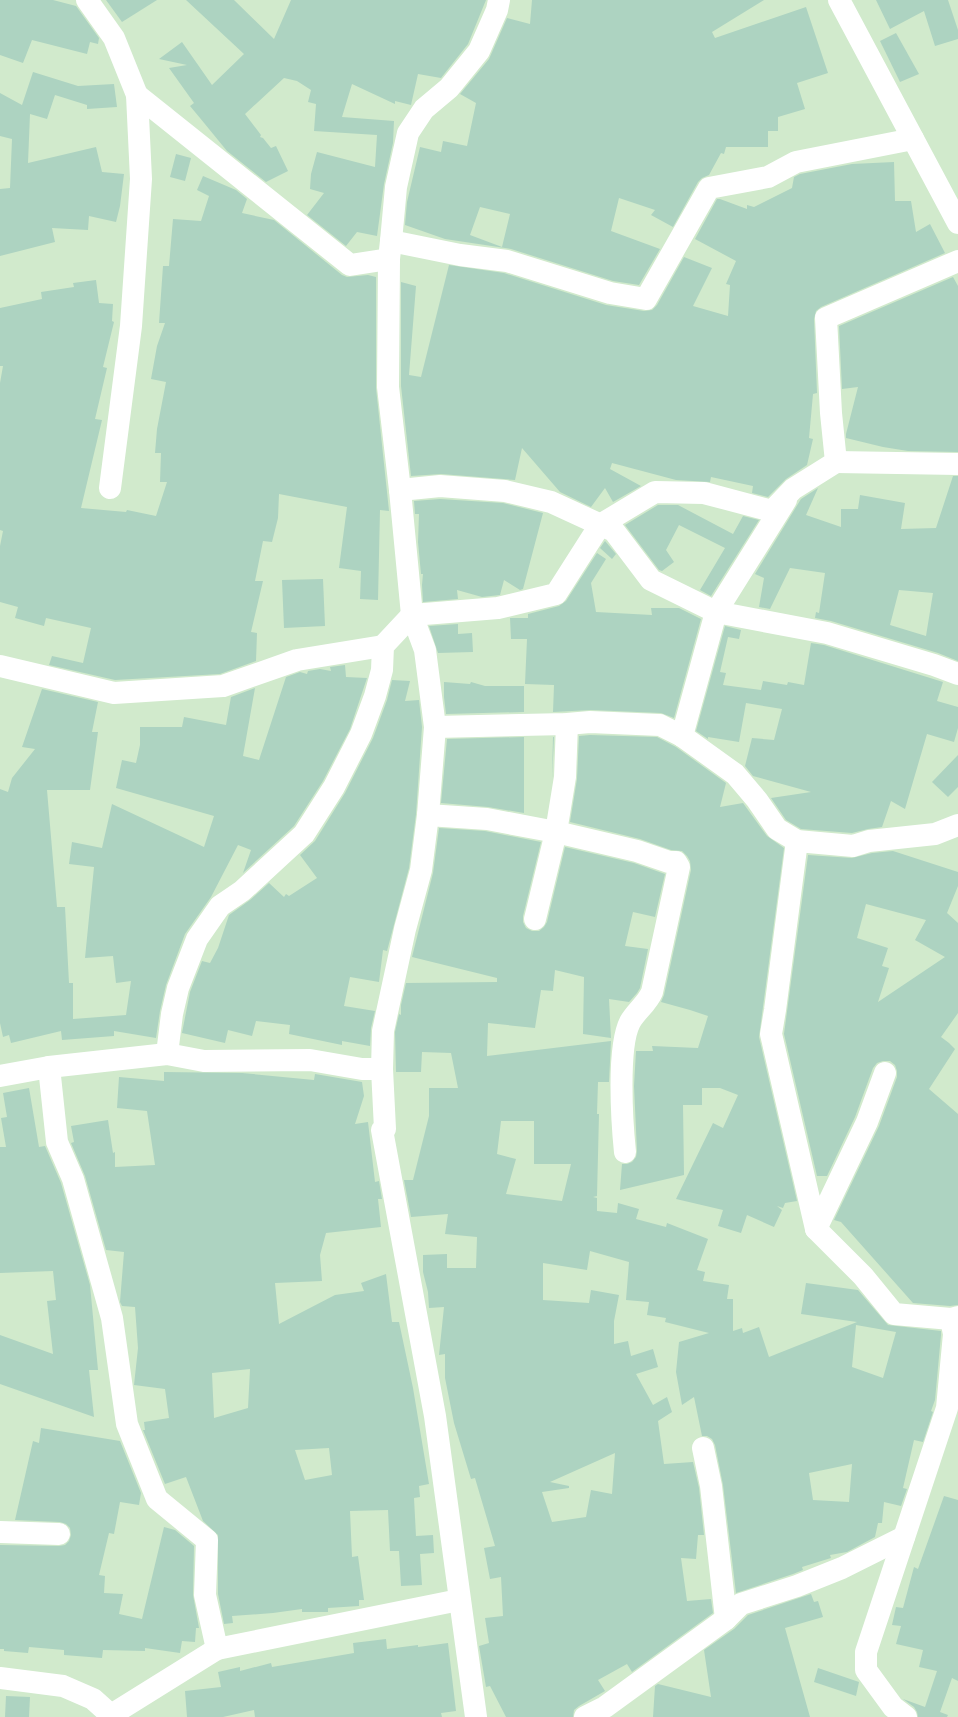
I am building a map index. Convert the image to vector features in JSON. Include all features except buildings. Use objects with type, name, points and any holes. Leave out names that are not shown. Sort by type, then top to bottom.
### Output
[{"type":"street","points":[[87,0],[114,38],[137,95],[142,179],[131,326],[110,488]]},
{"type":"street","points":[[476,1717],[435,1416],[382,1130],[385,1129],[382,1069],[383,1031],[405,929],[421,870],[428,815],[436,727],[425,650],[412,616],[388,387],[390,250],[396,187],[408,133],[424,108],[449,88],[479,51],[497,10],[499,0]]},
{"type":"street","points":[[839,0],[958,223]]},
{"type":"street","points":[[137,95],[350,265],[390,250],[460,255],[507,261],[610,293],[646,299],[709,188],[768,177],[796,162],[913,139]]},
{"type":"street","points":[[836,462],[830,413],[826,318],[958,261]]},
{"type":"street","points":[[0,666],[114,693],[223,686],[297,660],[383,646],[412,616],[498,608],[556,594],[600,525],[655,492],[704,493],[772,511],[793,489],[836,462],[958,464]]},
{"type":"street","points":[[400,490],[440,486],[505,491],[551,502],[614,531],[651,580],[716,612],[826,633],[934,665],[958,674]]},
{"type":"street","points":[[682,736],[716,612],[793,489]]},
{"type":"street","points":[[167,1054],[172,1014],[178,988],[197,939],[220,906],[242,891],[304,834],[334,787],[361,734],[382,670],[383,646]]},
{"type":"street","points":[[436,727],[567,724],[590,722],[660,726],[682,736],[735,774],[757,800],[777,829],[797,840],[853,846],[869,841],[935,834],[958,824]]},
{"type":"street","points":[[536,919],[556,832],[565,777],[567,724]]},
{"type":"street","points":[[428,815],[487,818],[556,832],[637,851],[669,862],[676,862],[679,867],[652,992],[648,1000],[630,1022],[624,1042],[623,1128],[625,1152]]},
{"type":"street","points":[[797,840],[771,1034],[816,1229],[863,1276],[894,1314],[955,1318],[947,1408],[866,1652],[866,1670],[892,1707],[906,1717]]},
{"type":"street","points":[[0,1076],[49,1067],[167,1054],[204,1061],[310,1060],[362,1069],[382,1069]]},
{"type":"street","points":[[49,1067],[57,1142],[72,1179],[112,1318],[126,1424],[157,1499],[207,1540],[205,1595],[217,1649]]},
{"type":"street","points":[[816,1229],[866,1122],[885,1073]]},
{"type":"street","points":[[703,1448],[711,1486],[726,1619]]},
{"type":"street","points":[[0,1532],[59,1534]]},
{"type":"street","points":[[585,1717],[605,1707],[726,1619],[741,1604],[797,1586],[842,1568],[904,1537]]},
{"type":"street","points":[[0,1678],[63,1686],[93,1699],[112,1716],[217,1649],[459,1600]]}]
